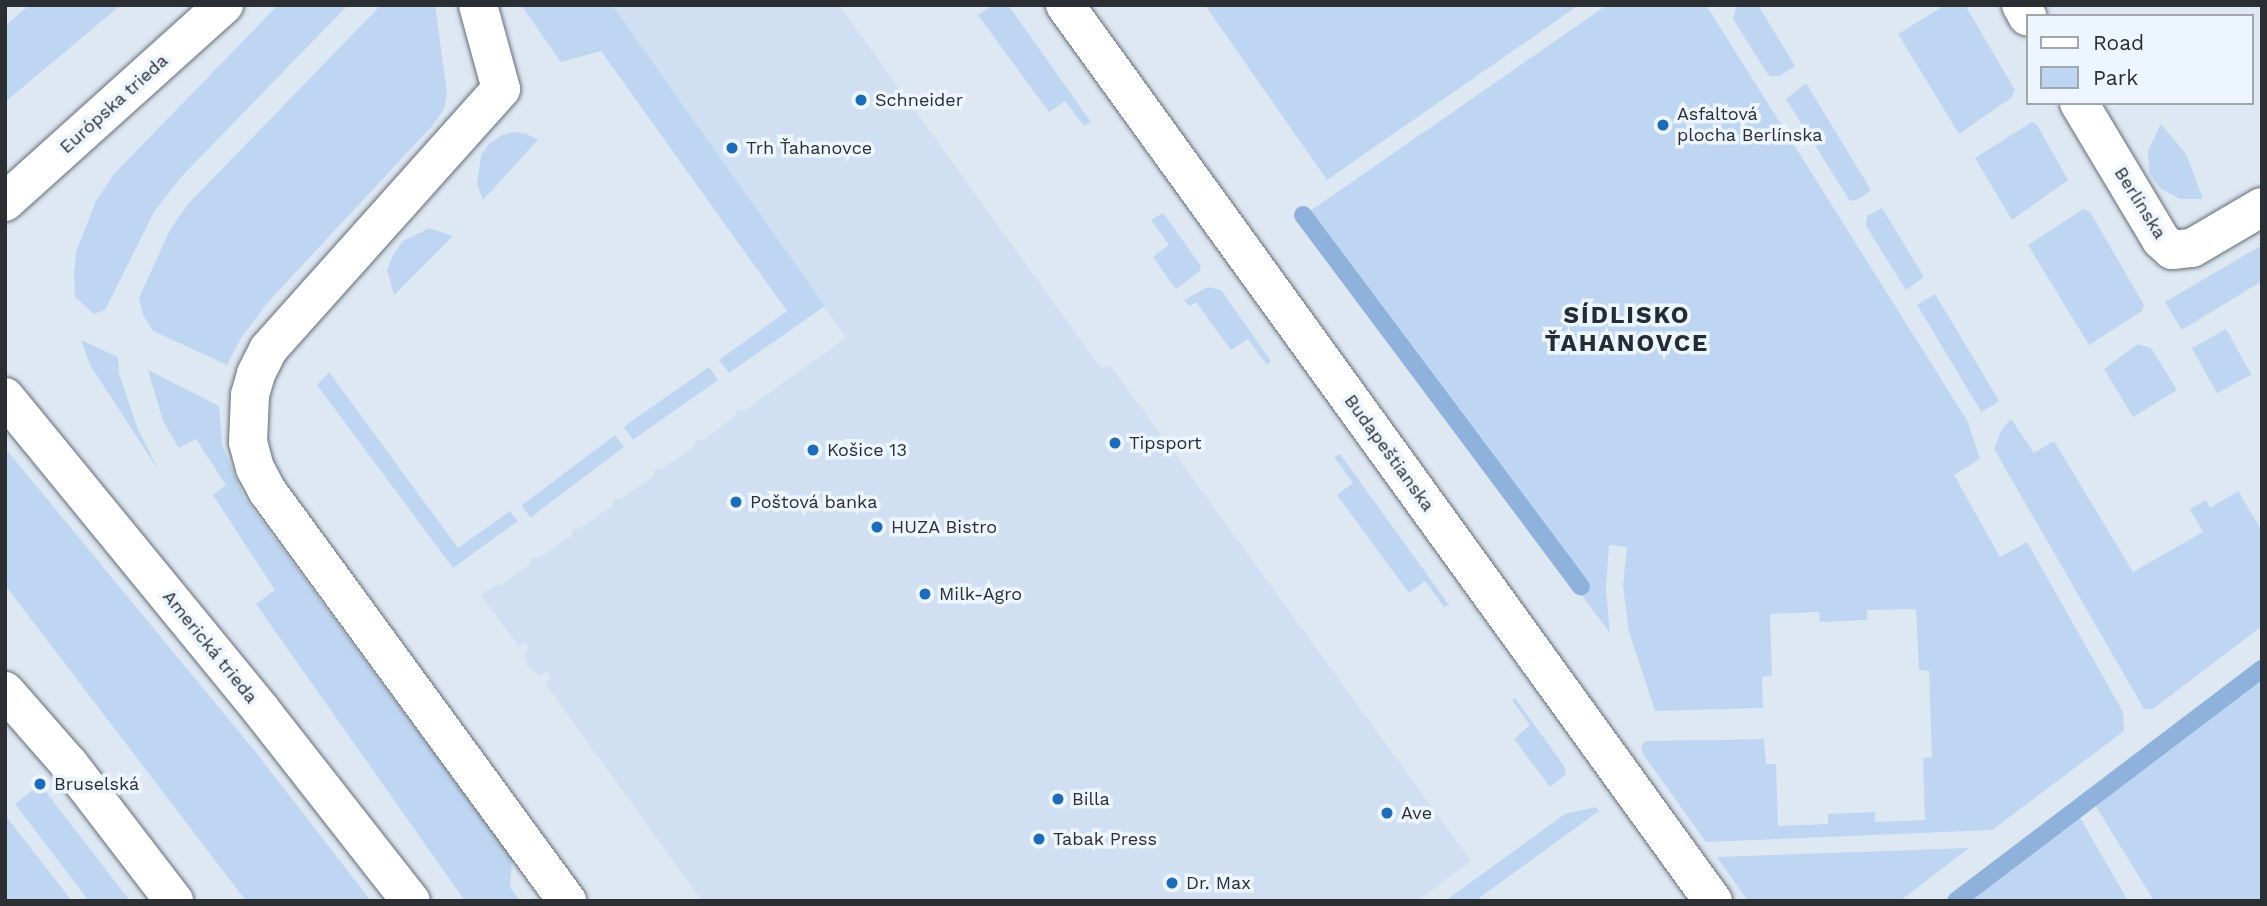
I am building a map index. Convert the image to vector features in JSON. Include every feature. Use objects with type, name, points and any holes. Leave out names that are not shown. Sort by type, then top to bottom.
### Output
[{"type":"street","name":"Európska trieda","points":[[5,202],[224,5]]},
{"type":"street","points":[[478,5],[500,89],[268,351],[256,374],[250,396],[248,442],[255,468],[268,492],[567,901]]},
{"type":"street","name":"Budapeštianska","points":[[1065,5],[1713,901]]},
{"type":"street","name":"Berlínska","points":[[2080,105],[2161,240],[2172,250],[2192,248],[2262,208]]},
{"type":"street","name":"Americká trieda","points":[[5,397],[261,709],[411,901]]},
{"type":"street","points":[[5,691],[69,764],[174,901]]},
{"type":"shaded area","points":[[618,5],[839,5],[1087,349],[1102,369],[1110,365],[1471,861],[1417,901],[702,901],[545,683],[551,677],[546,671],[540,676],[528,667],[524,653],[529,648],[525,642],[519,647],[481,595],[496,585],[499,587],[530,564],[532,558],[539,558],[572,535],[573,529],[580,529],[613,505],[614,499],[621,499],[654,476],[655,469],[662,469],[694,447],[696,440],[703,440],[735,417],[737,410],[744,411],[846,338],[614,8]]},
{"type":"green space","points":[[29,5],[121,5],[5,102],[5,26]]},
{"type":"green space","points":[[278,5],[348,5],[182,176],[154,212],[105,310],[94,314],[75,297],[74,272],[76,252],[96,201],[114,174]]},
{"type":"green space","points":[[381,5],[435,5],[447,93],[444,109],[432,126],[268,302],[241,338],[227,365],[153,331],[143,315],[139,298],[170,230],[188,204]]},
{"type":"green space","points":[[521,5],[612,5],[825,306],[729,373],[719,360],[787,311],[601,51],[561,62]]},
{"type":"green space","points":[[993,5],[1008,5],[1091,122],[1084,126],[1065,101],[1049,112],[978,15]]},
{"type":"green space","points":[[1205,5],[1579,5],[1327,180]]},
{"type":"green space","points":[[1607,5],[1706,5],[1968,422],[1980,459],[1954,475],[2000,557],[2027,542],[2123,712],[2124,731],[1992,830],[1706,842],[1643,754],[1641,747],[1645,741],[1764,739],[1766,764],[1776,764],[1778,826],[1828,824],[1828,814],[1875,812],[1875,822],[1925,820],[1923,758],[1932,757],[1929,671],[1919,670],[1916,609],[1867,610],[1867,620],[1820,622],[1819,612],[1770,614],[1772,676],[1762,677],[1763,708],[1655,711],[1629,632],[1623,586],[1627,547],[1609,545],[1606,589],[1610,633],[1300,218]]},
{"type":"green space","points":[[1741,5],[1758,5],[1795,66],[1780,76],[1769,76],[1733,19],[1736,8]]},
{"type":"green space","points":[[1945,5],[1965,5],[2015,90],[2011,98],[1959,134],[1898,34]]},
{"type":"green space","points":[[1806,83],[1871,190],[1859,199],[1851,201],[1848,198],[1786,99]]},
{"type":"green space","points":[[2032,122],[2037,125],[2068,180],[2012,220],[1975,158]]},
{"type":"green space","points":[[2161,124],[2186,154],[2203,199],[2180,199],[2160,188],[2149,173],[2148,151]]},
{"type":"green space","points":[[513,132],[527,134],[538,140],[483,200],[477,184],[481,155],[489,144],[502,135]]},
{"type":"green space","points":[[1882,208],[1924,277],[1906,290],[1866,226],[1867,216]]},
{"type":"green space","points":[[2083,209],[2090,212],[2144,305],[2142,311],[2089,345],[2028,245]]},
{"type":"green space","points":[[1163,213],[1201,266],[1200,271],[1176,289],[1153,257],[1169,245],[1151,220]]},
{"type":"green space","points":[[429,228],[453,236],[394,295],[387,270],[393,255],[403,241]]},
{"type":"green space","points":[[2262,245],[2262,281],[2182,330],[2165,302]]},
{"type":"green space","points":[[1208,287],[1221,290],[1271,361],[1267,365],[1248,339],[1231,350],[1196,302],[1189,306],[1184,300]]},
{"type":"green space","points":[[1935,294],[1999,401],[1981,412],[1917,305]]},
{"type":"green space","points":[[2226,329],[2251,374],[2217,393],[2192,348]]},
{"type":"green space","points":[[81,340],[118,357],[119,374],[138,429],[159,471],[90,365]]},
{"type":"green space","points":[[2138,344],[2151,348],[2177,390],[2133,417],[2104,369]]},
{"type":"green space","points":[[709,367],[718,380],[633,440],[624,427]]},
{"type":"green space","points":[[148,370],[219,406],[222,445],[244,497],[512,859],[510,887],[520,901],[465,901],[256,604],[275,590],[213,495],[226,485],[196,439],[179,448],[163,421]]},
{"type":"green space","points":[[329,372],[458,548],[510,511],[518,521],[453,568],[317,385]]},
{"type":"green space","points":[[2011,419],[2034,453],[2054,441],[2133,572],[2203,532],[2190,509],[2206,500],[2210,508],[2238,491],[2262,531],[2262,626],[2153,709],[2144,709],[1994,449],[2001,431]]},
{"type":"green space","points":[[615,435],[624,447],[531,517],[522,505]]},
{"type":"green space","points":[[5,448],[258,755],[371,901],[246,901],[5,585]]},
{"type":"green space","points":[[1340,454],[1449,605],[1444,607],[1425,581],[1409,593],[1337,495],[1353,483],[1334,457]]},
{"type":"green space","points":[[2262,664],[2262,901],[2154,901],[2089,795]]},
{"type":"green space","points":[[1515,698],[1564,766],[1566,774],[1550,787],[1514,739],[1530,725],[1512,700]]},
{"type":"green space","points":[[40,784],[130,901],[89,901],[15,804]]},
{"type":"green space","points":[[1596,807],[1599,811],[1475,901],[1445,901],[1565,814]]},
{"type":"green space","points":[[2074,807],[2128,901],[1951,901]]},
{"type":"green space","points":[[5,815],[72,901],[5,901]]},
{"type":"green space","points":[[1969,848],[1900,901],[1748,901],[1717,857]]},
{"type":"waterway","points":[[1303,215],[1581,586]]},
{"type":"waterway","points":[[1956,901],[2262,669]]},
{"type":"place","name":"Schneider","points":[[861,100]]},
{"type":"place","name":"Asfaltová plocha Berlínska","points":[[1663,125]]},
{"type":"place","name":"Trh Ťahanovce","points":[[732,148]]},
{"type":"place","name":"Tipsport","points":[[1115,443]]},
{"type":"place","name":"Košice 13","points":[[813,450]]},
{"type":"place","name":"Poštová banka","points":[[736,502]]},
{"type":"place","name":"HUZA Bistro","points":[[877,527]]},
{"type":"place","name":"Milk-Agro","points":[[925,594]]},
{"type":"place","name":"Bruselská","points":[[40,784]]},
{"type":"place","name":"Billa","points":[[1058,799]]},
{"type":"place","name":"Ave","points":[[1387,813]]},
{"type":"place","name":"Tabak Press","points":[[1039,839]]},
{"type":"place","name":"Dr. Max","points":[[1172,883]]},
{"type":"district","name":"SÍDLISKO ŤAHANOVCE","points":[[1627,330]]}]
